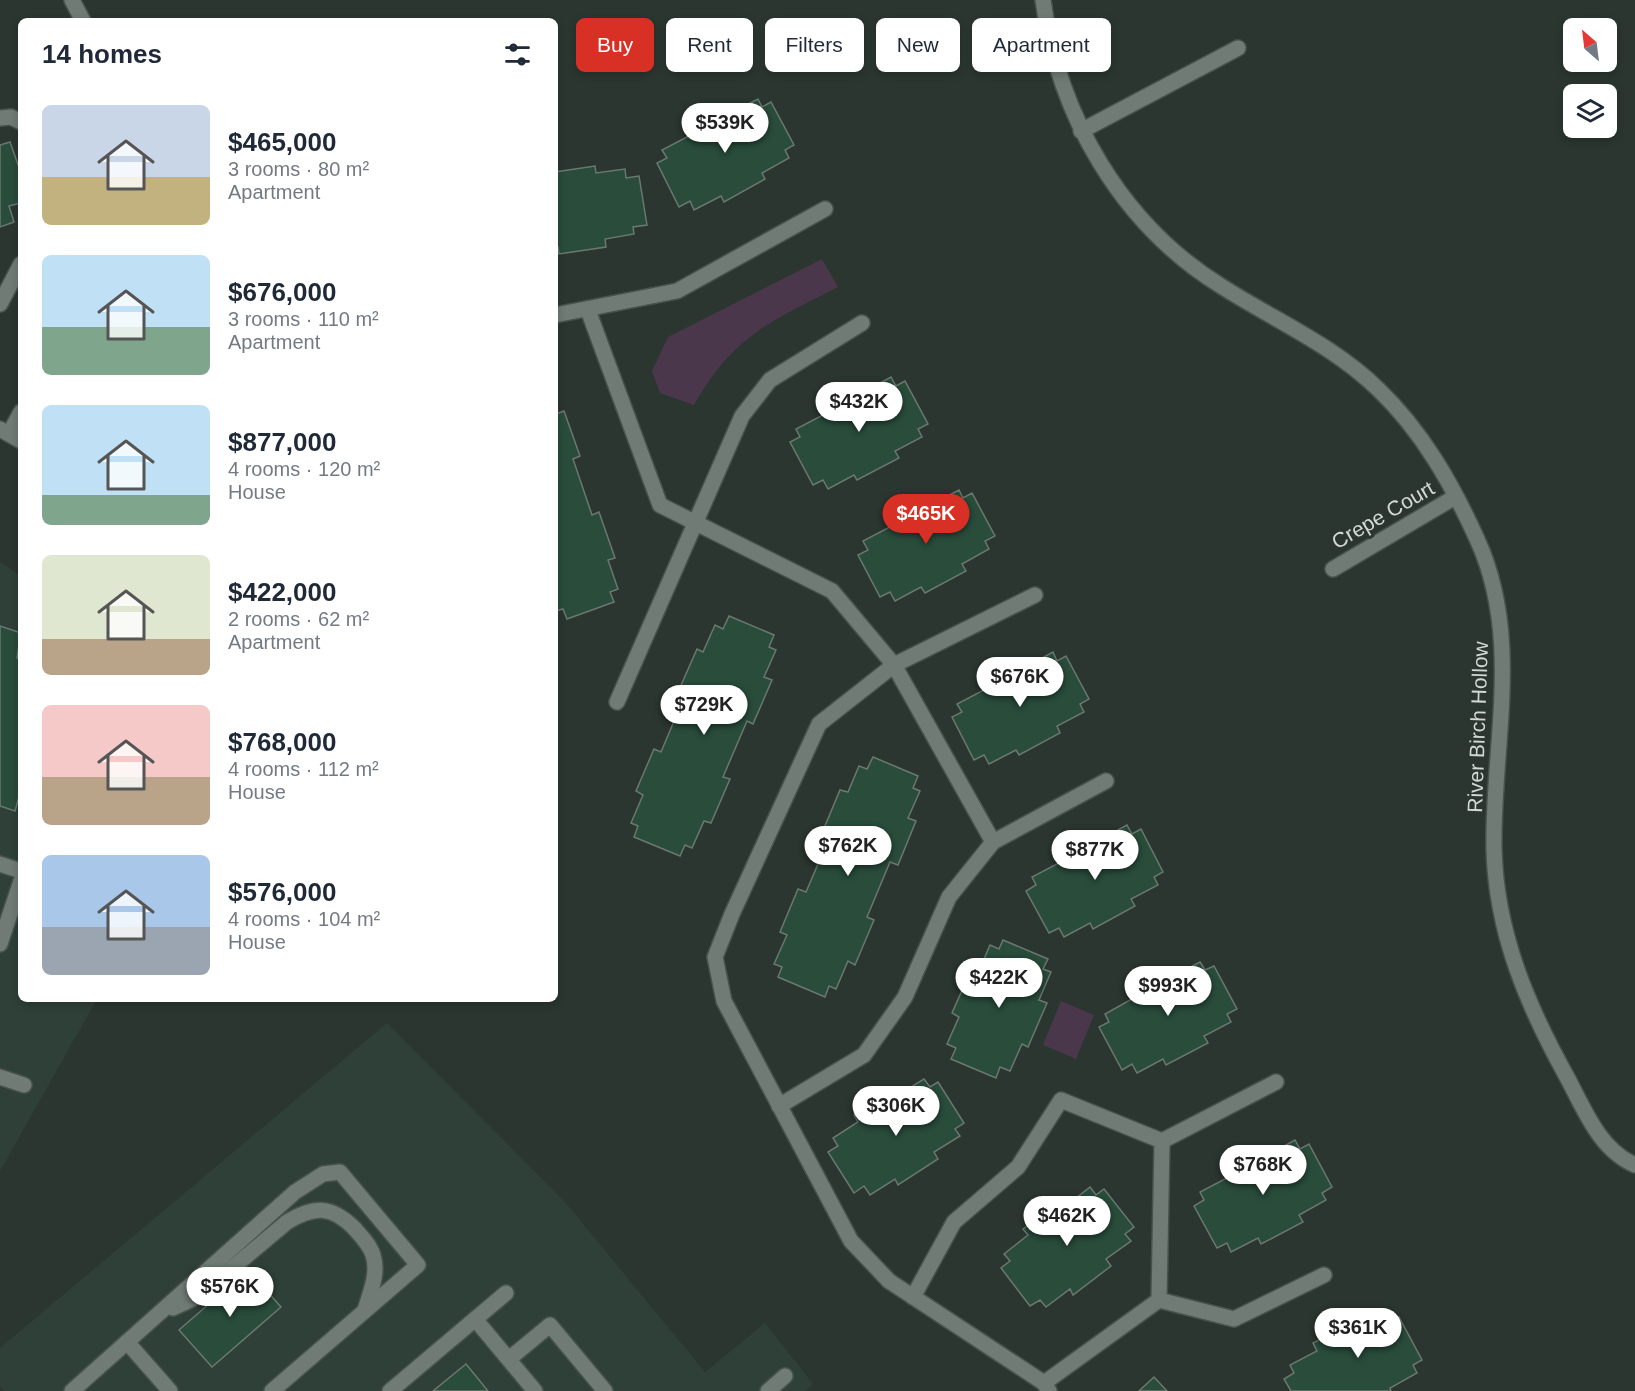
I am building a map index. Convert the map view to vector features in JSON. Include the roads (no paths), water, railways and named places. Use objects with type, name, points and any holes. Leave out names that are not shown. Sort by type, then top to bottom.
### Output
[{"type":"street","points":[[72,0],[81,18]]},
{"type":"street","name":"River Birch Hollow","points":[[1043,0],[1048,36],[1062,87],[1081,131],[1116,188],[1152,230],[1185,260],[1218,285],[1329,349],[1376,387],[1415,428],[1455,497],[1486,561],[1502,633],[1504,694],[1494,847],[1497,884],[1507,939],[1524,992],[1548,1043],[1593,1126],[1606,1143],[1635,1165]]},
{"type":"street","points":[[1081,131],[1238,48]]},
{"type":"street","points":[[0,118],[11,117],[18,120]]},
{"type":"street","points":[[558,315],[677,291],[825,209]]},
{"type":"street","points":[[0,304],[18,270]]},
{"type":"street","points":[[588,310],[660,505],[832,591],[894,665],[993,842]]},
{"type":"street","points":[[616,702],[696,525],[742,416],[771,380],[862,323]]},
{"type":"street","points":[[10,435],[18,418]]},
{"type":"street","name":"Crepe Court","points":[[1333,568],[1455,497]]},
{"type":"street","points":[[1035,595],[894,665],[819,724],[732,914],[715,957],[724,1001],[851,1241],[889,1281],[1046,1387],[1159,1300]]},
{"type":"street","points":[[779,1106],[864,1055],[905,997],[949,897],[993,842],[1106,781]]},
{"type":"street","points":[[0,864],[18,870]]},
{"type":"street","points":[[0,944],[18,890]]},
{"type":"street","points":[[0,1077],[24,1085]]},
{"type":"street","points":[[913,1297],[954,1222],[1018,1167],[1061,1100],[1162,1141],[1276,1082]]},
{"type":"street","points":[[1159,1300],[1162,1141]]},
{"type":"street","points":[[72,1391],[295,1192],[323,1174],[340,1172],[417,1265],[272,1391]]},
{"type":"street","points":[[158,1314],[199,1296],[287,1222],[302,1213],[320,1210],[340,1214],[363,1238],[373,1255],[374,1278],[365,1310]]},
{"type":"street","points":[[1159,1300],[1234,1319],[1324,1275]]},
{"type":"street","points":[[390,1391],[506,1293]]},
{"type":"street","points":[[475,1319],[535,1391]]},
{"type":"street","points":[[509,1359],[550,1324],[605,1391]]},
{"type":"street","points":[[127,1342],[170,1391]]},
{"type":"street","points":[[768,1391],[785,1376]]}]
